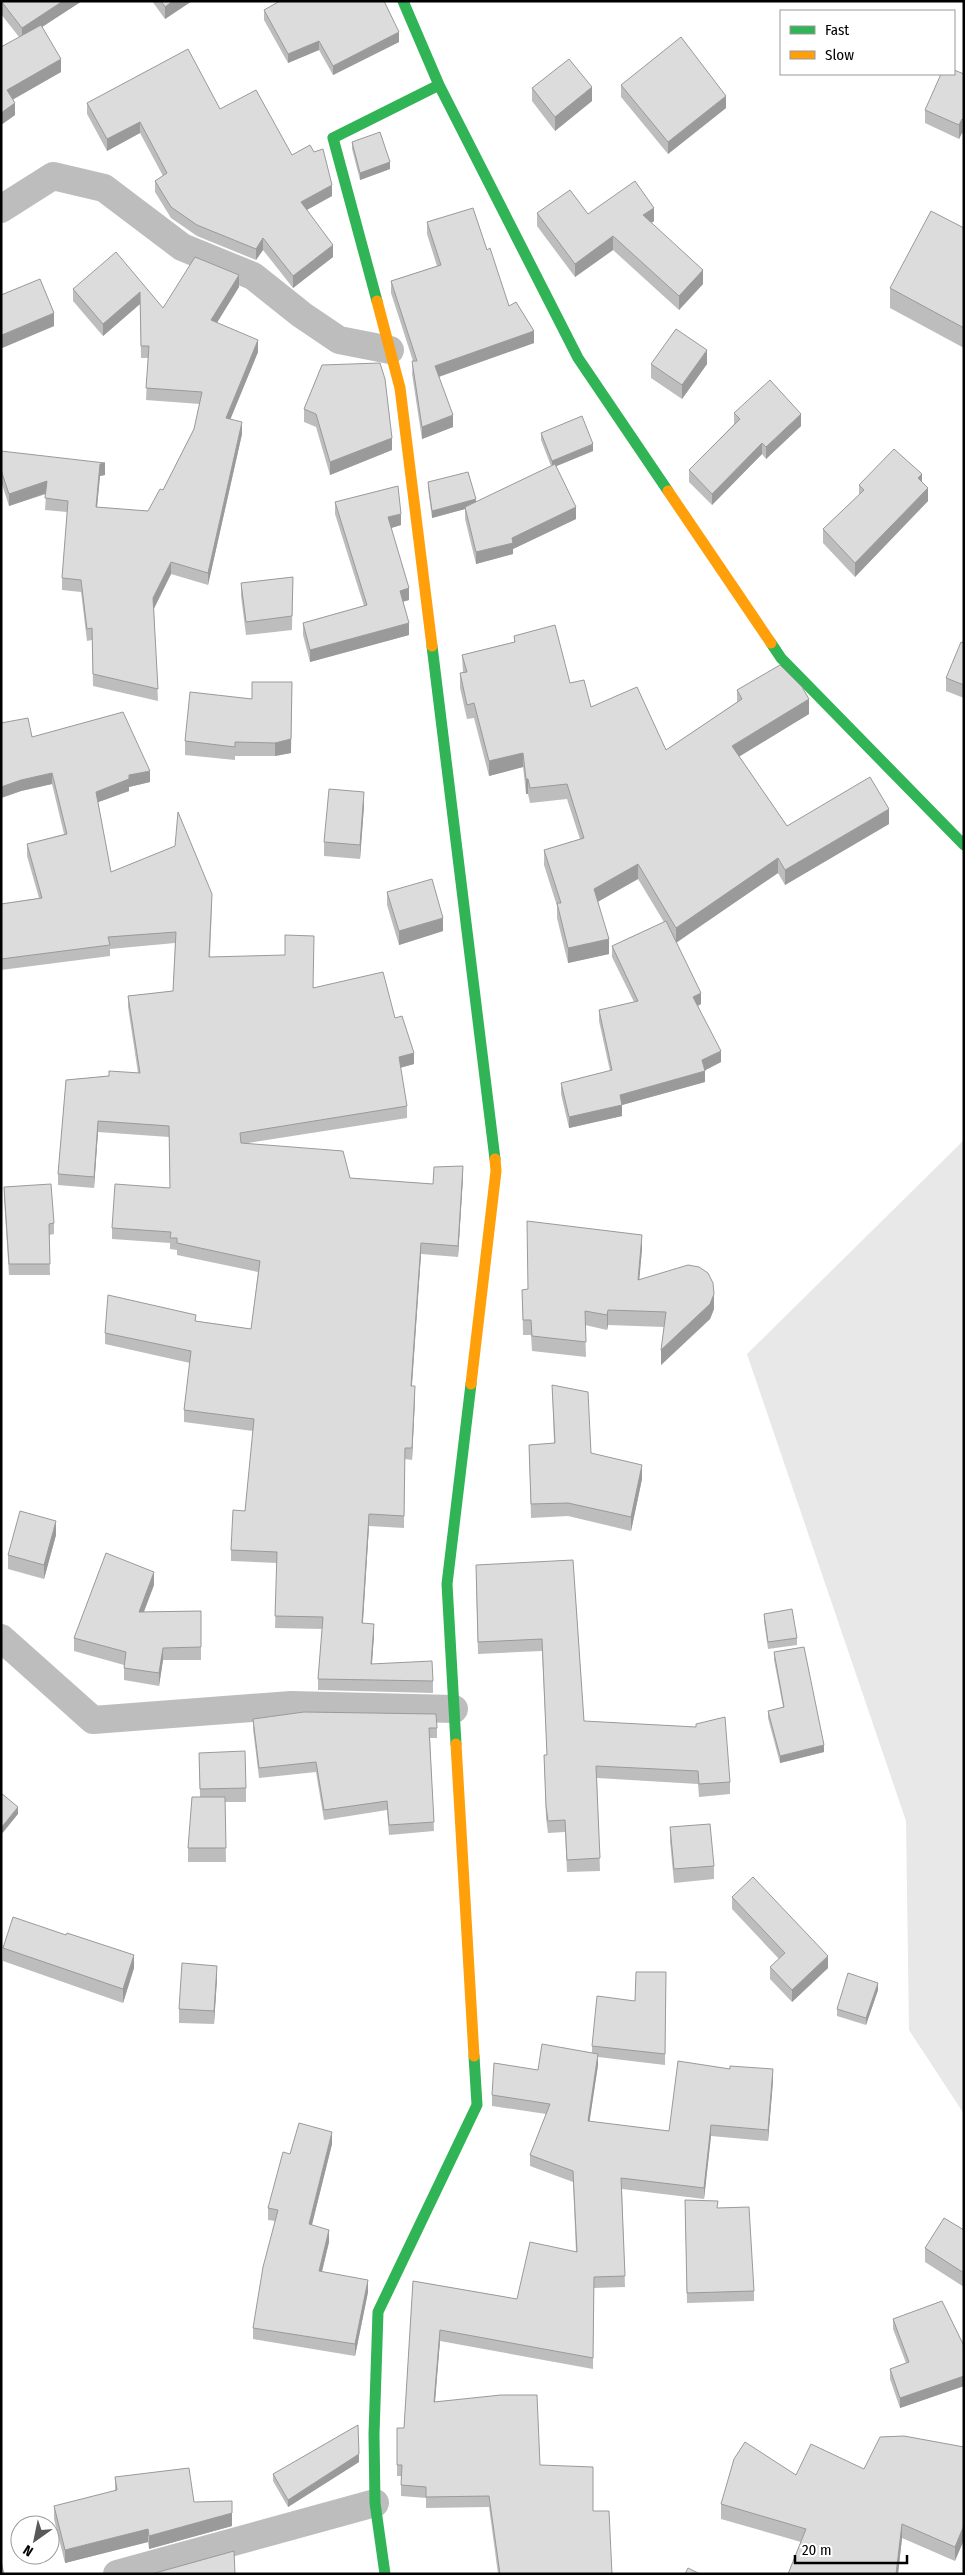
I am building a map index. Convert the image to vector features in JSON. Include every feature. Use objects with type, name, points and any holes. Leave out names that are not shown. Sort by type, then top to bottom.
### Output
[{"type":"street","points":[[403,1],[439,85],[578,358],[781,658],[964,845]]},
{"type":"street","points":[[385,2574],[375,2503],[374,2434],[378,2312],[477,2105],[447,1584],[496,1171],[400,388],[333,138],[439,85]]},
{"type":"street","points":[[1,209],[53,176],[104,188],[182,247],[253,276],[302,315],[338,340],[390,350]]},
{"type":"street","points":[[1,1638],[93,1720],[291,1705],[454,1709]]},
{"type":"street","points":[[117,2574],[375,2503]]},
{"type":"shaded area","points":[[964,1140],[964,2114],[909,2030],[906,1821],[747,1354]]},
{"type":"building","points":[[1,1],[63,1],[22,28]]},
{"type":"building","points":[[161,1],[173,1],[165,7]]},
{"type":"building","points":[[280,1],[384,1],[399,32],[333,66],[319,41],[288,54],[264,10]]},
{"type":"building","points":[[41,25],[61,59],[7,90],[15,103],[1,113],[1,47]]},
{"type":"building","points":[[681,37],[726,96],[668,142],[621,85]]},
{"type":"building","points":[[188,49],[220,109],[256,90],[292,155],[310,145],[314,152],[323,149],[332,185],[301,202],[333,245],[293,276],[263,238],[256,249],[197,225],[171,207],[155,181],[167,173],[140,122],[107,139],[87,103]]},
{"type":"building","points":[[569,59],[592,87],[555,117],[532,88]]},
{"type":"building","points":[[955,70],[964,74],[964,120],[962,119],[959,125],[925,110],[941,75],[955,75]]},
{"type":"building","points":[[380,132],[390,162],[360,173],[352,142]]},
{"type":"building","points":[[635,181],[654,208],[643,215],[703,270],[679,296],[613,236],[575,264],[537,213],[570,190],[588,214]]},
{"type":"building","points":[[473,208],[487,250],[490,248],[509,306],[516,302],[534,331],[435,366],[453,415],[422,427],[412,361],[417,361],[391,281],[441,265],[427,222]]},
{"type":"building","points":[[931,211],[964,228],[964,328],[890,288]]},
{"type":"building","points":[[116,252],[163,308],[195,257],[239,275],[211,320],[258,340],[226,418],[242,422],[208,573],[171,562],[153,598],[158,689],[93,674],[92,628],[87,629],[81,580],[62,578],[68,501],[45,498],[47,481],[9,494],[1,470],[1,451],[105,463],[100,464],[96,507],[148,511],[160,489],[163,490],[194,429],[202,392],[146,388],[149,346],[141,346],[140,292],[103,324],[73,289]]},
{"type":"building","points":[[40,279],[54,313],[2,335],[1,295]]},
{"type":"building","points":[[676,329],[707,350],[682,385],[651,364]]},
{"type":"building","points":[[380,363],[385,379],[392,438],[330,462],[316,414],[304,409],[322,365]]},
{"type":"building","points":[[770,380],[801,414],[766,447],[762,443],[712,494],[689,470],[740,419],[734,413]]},
{"type":"building","points":[[582,416],[593,444],[552,461],[541,433]]},
{"type":"building","points":[[894,449],[922,474],[918,478],[928,488],[855,563],[823,529],[864,490],[859,485]]},
{"type":"building","points":[[555,464],[576,507],[512,538],[513,543],[476,552],[465,507]]},
{"type":"building","points":[[468,472],[476,499],[432,511],[428,482]]},
{"type":"building","points":[[398,486],[401,514],[388,517],[409,588],[400,591],[409,623],[310,650],[303,623],[367,605],[335,502]]},
{"type":"building","points":[[293,577],[292,616],[246,622],[241,583]]},
{"type":"building","points":[[555,625],[570,683],[584,680],[591,707],[637,687],[666,750],[742,699],[737,690],[780,665],[802,687],[809,699],[732,746],[787,826],[870,777],[889,809],[785,870],[778,858],[676,928],[638,864],[594,889],[609,939],[568,948],[557,903],[561,903],[544,850],[584,838],[567,784],[530,788],[528,779],[526,779],[523,753],[489,761],[474,703],[467,705],[460,673],[467,672],[462,655],[515,642],[514,636]]},
{"type":"building","points":[[961,642],[964,643],[964,685],[946,678]]},
{"type":"building","points":[[252,682],[292,682],[291,739],[275,743],[235,742],[235,747],[185,741],[190,692],[252,699]]},
{"type":"building","points":[[123,712],[150,771],[129,775],[129,779],[96,792],[111,872],[175,846],[178,812],[212,894],[209,957],[285,955],[285,935],[314,936],[313,988],[383,972],[395,1018],[402,1016],[414,1053],[399,1057],[407,1106],[240,1133],[241,1143],[343,1151],[350,1178],[433,1184],[434,1167],[463,1166],[458,1246],[421,1243],[411,1386],[415,1386],[412,1448],[405,1448],[404,1516],[369,1514],[362,1623],[374,1624],[371,1664],[432,1661],[433,1681],[318,1679],[323,1617],[275,1616],[277,1552],[231,1550],[233,1510],[245,1511],[254,1419],[184,1410],[191,1351],[105,1333],[108,1295],[196,1315],[195,1321],[251,1329],[260,1261],[177,1243],[177,1238],[170,1238],[171,1232],[112,1228],[115,1184],[170,1188],[169,1126],[98,1121],[94,1177],[58,1174],[66,1080],[109,1076],[109,1071],[140,1073],[128,996],[173,991],[176,932],[108,937],[110,945],[1,959],[1,904],[42,898],[27,844],[67,834],[52,773],[1,787],[1,723],[28,718],[32,737]]},
{"type":"building","points":[[329,789],[364,792],[360,845],[324,842]]},
{"type":"building","points":[[432,879],[443,918],[399,931],[387,892]]},
{"type":"building","points":[[666,921],[701,993],[693,997],[721,1051],[702,1060],[705,1071],[620,1095],[622,1105],[569,1117],[561,1083],[612,1070],[599,1010],[638,1001],[612,946]]},
{"type":"building","points":[[51,1184],[54,1223],[49,1224],[50,1264],[9,1264],[4,1187]]},
{"type":"building","points":[[527,1221],[642,1235],[638,1280],[688,1265],[699,1267],[708,1273],[713,1283],[714,1294],[710,1304],[661,1350],[666,1312],[608,1310],[607,1315],[585,1311],[586,1342],[532,1336],[531,1320],[523,1320],[522,1290],[528,1289]]},
{"type":"building","points":[[552,1385],[588,1392],[591,1453],[642,1465],[631,1517],[568,1503],[531,1504],[529,1445],[555,1443]]},
{"type":"building","points":[[20,1511],[56,1521],[44,1565],[8,1555]]},
{"type":"building","points":[[106,1553],[154,1572],[139,1612],[201,1611],[201,1647],[163,1648],[159,1673],[124,1668],[126,1652],[74,1638]]},
{"type":"building","points":[[573,1560],[584,1721],[696,1727],[696,1724],[725,1717],[730,1782],[699,1784],[698,1771],[596,1766],[600,1858],[567,1860],[565,1820],[548,1821],[546,1806],[544,1755],[547,1755],[542,1639],[478,1642],[476,1565]]},
{"type":"building","points":[[792,1609],[797,1638],[768,1642],[764,1614]]},
{"type":"building","points":[[804,1647],[824,1745],[780,1756],[768,1711],[784,1707],[774,1652]]},
{"type":"building","points":[[304,1712],[436,1714],[437,1728],[429,1728],[434,1822],[389,1825],[387,1801],[324,1810],[316,1762],[259,1768],[253,1719]]},
{"type":"building","points":[[245,1751],[246,1788],[200,1789],[199,1753]]},
{"type":"building","points":[[1,1793],[18,1807],[1,1828]]},
{"type":"building","points":[[192,1797],[225,1797],[226,1848],[188,1848]]},
{"type":"building","points":[[710,1824],[714,1866],[674,1869],[670,1827]]},
{"type":"building","points":[[753,1877],[828,1956],[792,1990],[770,1967],[785,1953],[732,1897]]},
{"type":"building","points":[[13,1917],[134,1955],[123,1989],[3,1948]]},
{"type":"building","points":[[182,1963],[217,1966],[214,2011],[179,2009]]},
{"type":"building","points":[[636,1972],[666,1972],[665,2054],[592,2046],[597,1996],[635,2001]]},
{"type":"building","points":[[848,1973],[878,1983],[866,2018],[837,2009]]},
{"type":"building","points":[[542,2044],[598,2054],[588,2121],[669,2131],[678,2061],[730,2069],[730,2066],[773,2069],[768,2130],[711,2125],[704,2188],[621,2178],[625,2276],[594,2277],[593,2358],[440,2330],[434,2402],[501,2395],[537,2395],[540,2465],[593,2467],[593,2511],[609,2511],[612,2574],[500,2574],[489,2496],[426,2497],[426,2487],[401,2485],[402,2465],[397,2465],[397,2428],[404,2428],[413,2281],[517,2299],[530,2242],[577,2252],[573,2171],[530,2155],[550,2104],[492,2095],[494,2063],[538,2070]]},
{"type":"building","points":[[299,2123],[332,2132],[309,2224],[329,2230],[319,2271],[368,2280],[355,2344],[253,2328],[263,2267],[278,2210],[268,2208],[283,2152],[290,2154]]},
{"type":"building","points":[[685,2200],[718,2201],[717,2208],[749,2207],[754,2291],[687,2293]]},
{"type":"building","points":[[944,2218],[964,2230],[964,2273],[925,2248]]},
{"type":"building","points":[[942,2301],[964,2346],[964,2376],[900,2398],[890,2369],[909,2362],[893,2319]]},
{"type":"building","points":[[358,2425],[359,2454],[288,2500],[273,2474]]},
{"type":"building","points":[[904,2436],[964,2447],[964,2525],[955,2547],[902,2524],[896,2574],[788,2574],[806,2529],[721,2504],[734,2459],[745,2442],[796,2475],[811,2444],[864,2469],[880,2437]]},
{"type":"building","points":[[189,2468],[194,2502],[232,2501],[232,2513],[149,2536],[148,2529],[65,2550],[60,2530],[60,2515],[56,2515],[54,2506],[117,2490],[115,2477]]},
{"type":"building","points":[[234,2551],[235,2574],[155,2574],[155,2573]]},
{"type":"building","points":[[1,2562],[4,2574],[1,2574]]},
{"type":"building","points":[[688,2568],[700,2574],[685,2574]]},
{"type":"traffic: fast","points":[[377,301],[333,138],[439,85],[403,1]]},
{"type":"traffic: fast","points":[[439,85],[578,358],[668,491]]},
{"type":"traffic: fast","points":[[771,643],[781,658],[964,845]]},
{"type":"traffic: fast","points":[[432,646],[495,1159]]},
{"type":"traffic: fast","points":[[456,1744],[447,1584],[471,1384]]},
{"type":"traffic: fast","points":[[385,2574],[375,2503],[374,2434],[378,2312],[477,2105],[474,2056]]},
{"type":"traffic: slow","points":[[377,301],[400,388],[432,646]]},
{"type":"traffic: slow","points":[[668,491],[771,643]]},
{"type":"traffic: slow","points":[[471,1384],[496,1171],[495,1159]]},
{"type":"traffic: slow","points":[[456,1744],[474,2056]]}]
